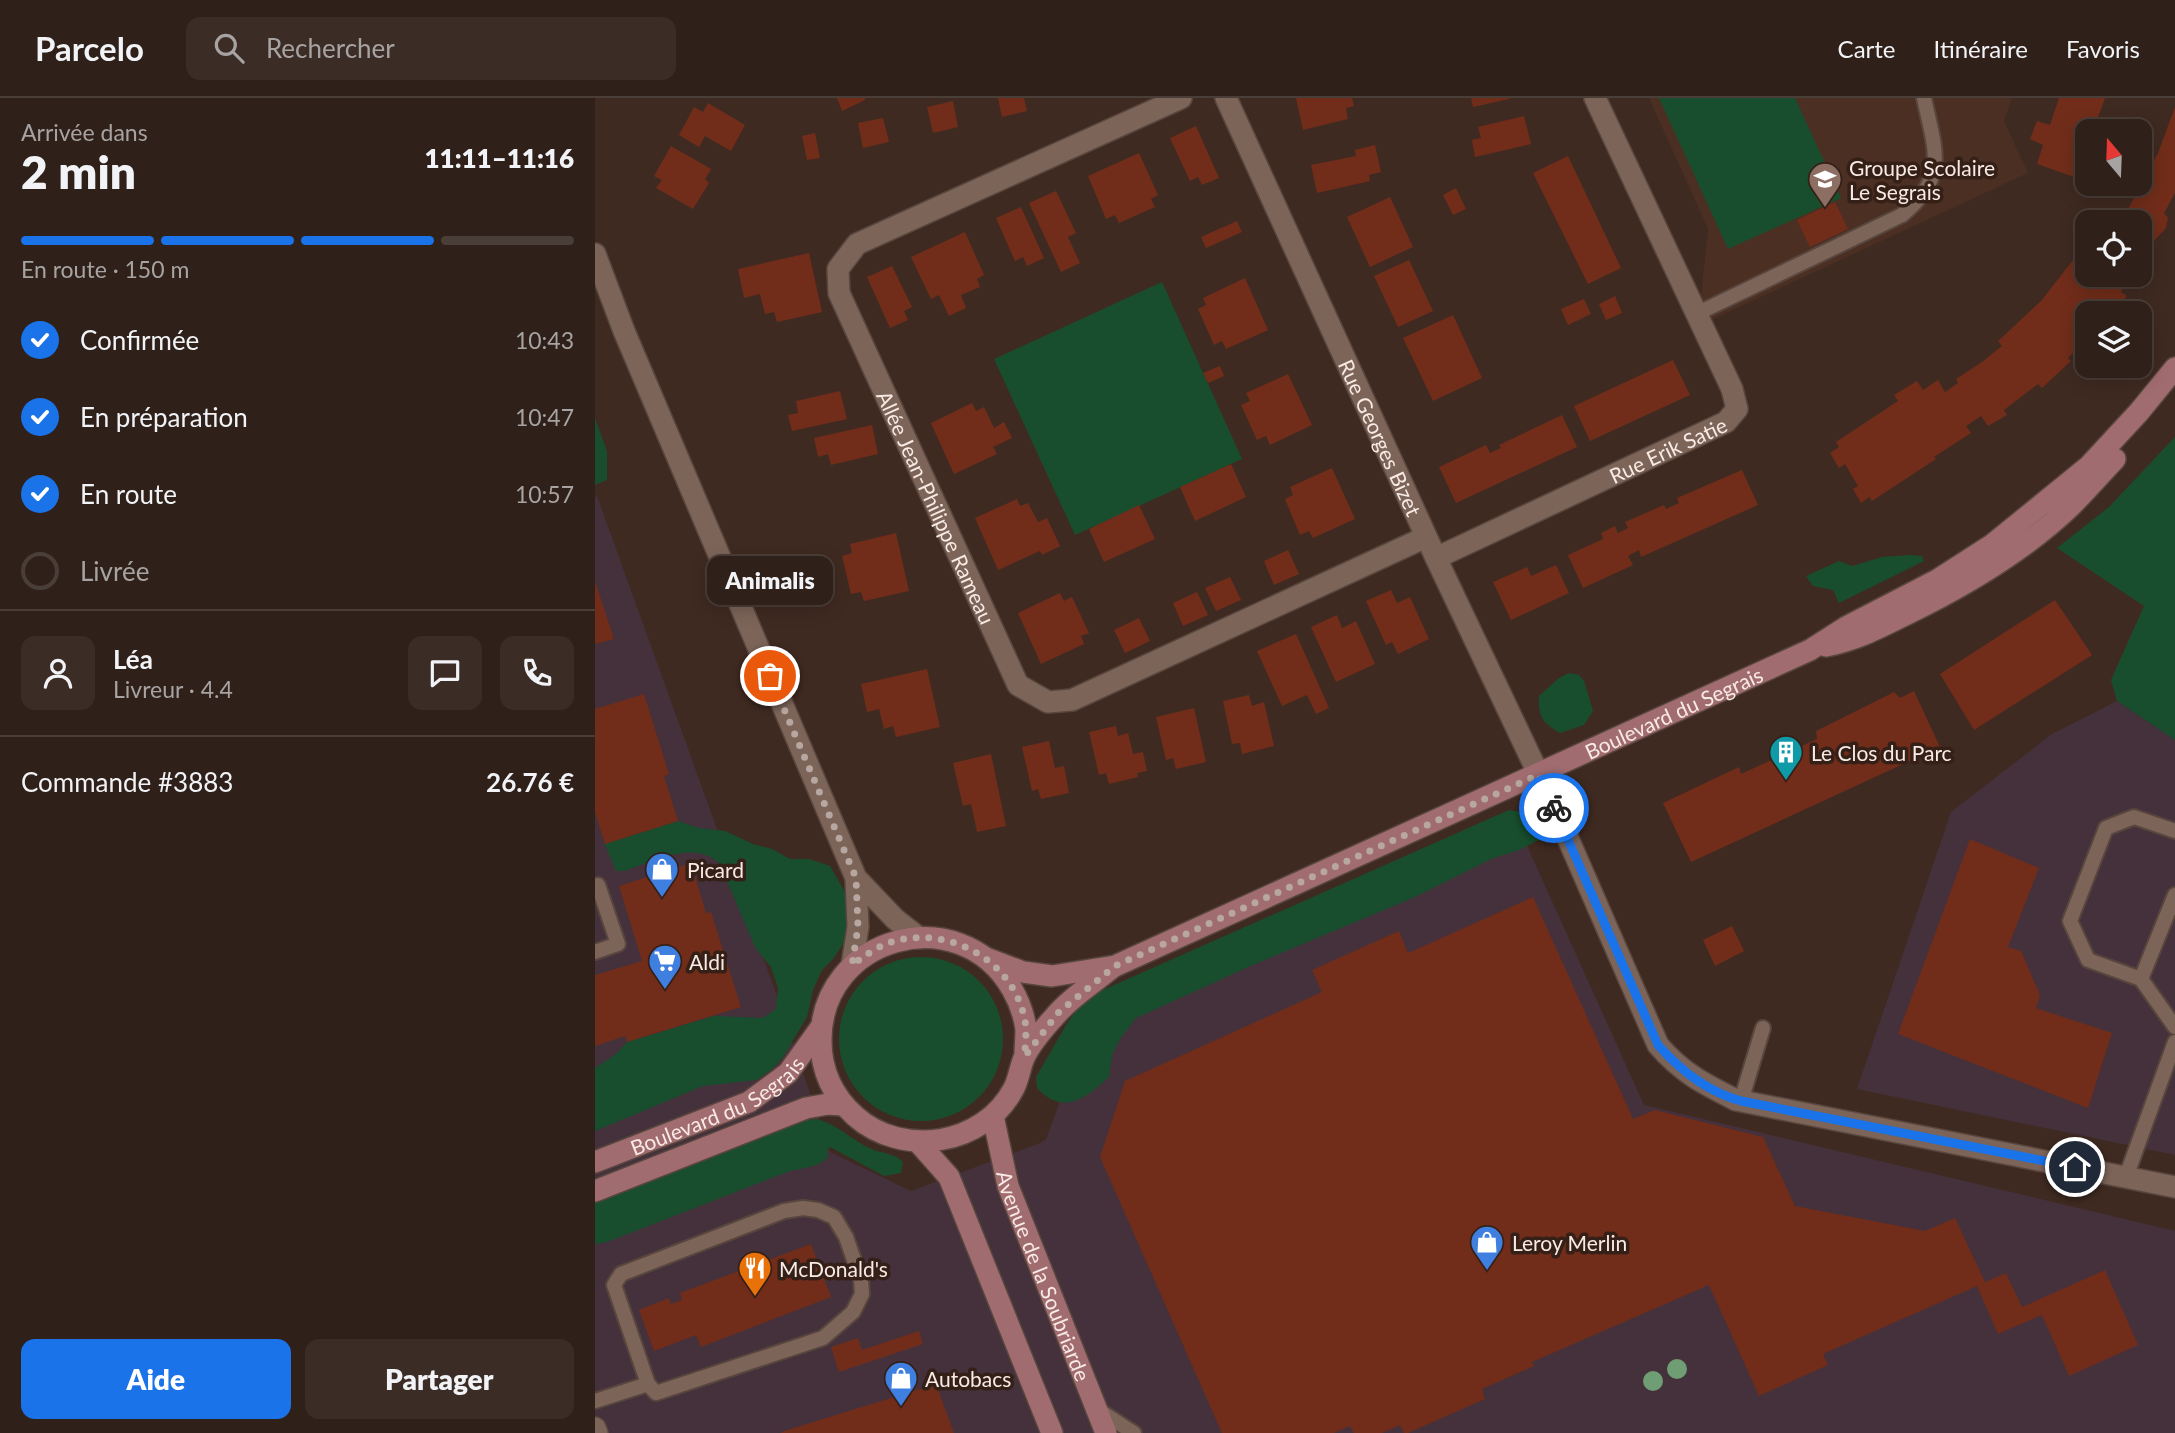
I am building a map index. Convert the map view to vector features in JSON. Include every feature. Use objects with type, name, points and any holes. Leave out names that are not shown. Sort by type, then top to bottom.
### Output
[{"type":"street","name":"Allée Jean-Philippe Rameau","points":[[1181,98],[857,244],[838,270],[839,293],[1018,685],[1048,702],[1072,700],[1426,537]]},
{"type":"street","name":"Rue Georges Bizet","points":[[1226,98],[1426,537],[1538,775],[1658,1045],[1675,1065],[1698,1082],[1741,1101],[2175,1187]]},
{"type":"street","name":"Rue Erik Satie","points":[[1436,558],[1726,422],[1737,409],[1732,389],[1595,98]]},
{"type":"street","points":[[595,254],[624,331],[856,878],[895,919],[918,937]]},
{"type":"street","name":"Boulevard du Segrais","points":[[1025,1056],[1058,1013],[1115,966],[1810,650],[1846,627],[1937,580],[1993,544],[2089,466],[2175,368]]},
{"type":"street","name":"Boulevard du Segrais","points":[[1810,650],[1852,641],[1942,596],[2012,552],[2070,506],[2151,421],[2175,390]]},
{"type":"street","points":[[852,965],[858,927],[856,878]]},
{"type":"street","points":[[918,937],[941,938],[965,946],[986,958],[1005,977],[1019,1001],[1026,1028],[1025,1056],[1014,1088],[993,1116],[970,1131],[945,1140],[918,1142],[890,1137],[865,1124],[843,1105],[829,1081],[821,1055],[821,1027],[831,993],[852,965],[872,950],[894,941],[918,937]]},
{"type":"street","name":"Boulevard du Segrais","points":[[986,958],[1024,972],[1052,976],[1115,966]]},
{"type":"street","name":"Boulevard du Segrais","points":[[595,1162],[749,1102],[787,1073],[821,1027]]},
{"type":"street","name":"Boulevard du Segrais","points":[[595,1191],[806,1108],[828,1104],[843,1105]]},
{"type":"street","name":"Avenue de la Soubriarde","points":[[993,1116],[1005,1180],[1105,1433]]},
{"type":"street","points":[[918,1142],[949,1177],[1052,1433]]},
{"type":"street","points":[[595,1428],[597,1433]]},
{"type":"lane","points":[[1696,314],[1902,215],[1920,201],[1931,182],[1936,155],[1924,98]]},
{"type":"lane","points":[[2175,831],[2134,817],[2106,828],[2070,921],[2088,960],[2141,979],[2175,1027]]},
{"type":"lane","points":[[595,886],[598,885],[618,944],[595,952]]},
{"type":"lane","points":[[2141,979],[2175,895]]},
{"type":"lane","points":[[1741,1101],[1763,1028]]},
{"type":"lane","points":[[2126,1177],[2175,1042]]},
{"type":"lane","points":[[803,1208],[834,1216],[846,1237],[862,1287],[862,1294],[853,1312],[839,1326],[823,1338],[656,1393],[648,1384],[614,1285],[621,1274],[784,1211],[803,1208]]},
{"type":"lane","points":[[595,1401],[648,1384]]},
{"type":"lane","points":[[1096,1408],[1134,1433]]},
{"type":"shaded area","name":"Groupe Scolaire Le Segrais","points":[[1649,98],[2012,98],[2004,121],[2028,173],[1711,320],[1701,296],[1708,229]]},
{"type":"shaded area","points":[[597,496],[771,979],[830,1152],[911,1191],[1040,1143],[1046,1139],[1089,1024],[1519,828],[1644,1105],[2175,1231],[2175,1433],[595,1433]]},
{"type":"shaded area","points":[[2117,701],[2175,740],[2175,1155],[1857,1089],[1951,812],[2052,734]]},
{"type":"green space","points":[[1659,98],[1795,98],[1841,198],[1728,249]]},
{"type":"green space","points":[[1162,282],[1242,459],[1075,535],[994,359]]},
{"type":"green space","points":[[595,418],[607,451],[607,480],[595,485]]},
{"type":"green space","points":[[2175,437],[2175,740],[2117,701],[2111,680],[2144,606],[2057,548],[2109,507]]},
{"type":"green space","points":[[1922,556],[1924,561],[1839,603],[1833,590],[1813,586],[1806,576],[1839,561],[1852,566],[1882,557]]},
{"type":"green space","points":[[1569,673],[1579,675],[1584,681],[1593,711],[1584,725],[1560,733],[1542,718],[1539,696],[1559,678]]},
{"type":"green space","points":[[1509,810],[1535,815],[1541,825],[1539,840],[1136,1018],[1112,1055],[1109,1077],[1084,1097],[1066,1103],[1047,1097],[1037,1088],[1036,1077],[1066,1025],[1078,1008],[1096,993]]},
{"type":"green space","points":[[678,821],[699,828],[725,831],[790,859],[809,859],[830,866],[845,892],[851,920],[844,943],[822,970],[813,990],[807,1017],[783,1057],[771,1070],[756,1080],[703,1086],[595,1131],[595,1068],[616,1054],[627,1042],[714,1016],[763,1018],[776,1009],[778,988],[771,967],[756,949],[719,863],[709,856],[685,853],[616,871],[605,844]]},
{"type":"green space","points":[[921,957],[952,963],[979,981],[997,1008],[1003,1039],[997,1070],[979,1097],[952,1115],[921,1121],[890,1115],[863,1097],[845,1070],[839,1039],[845,1008],[863,981],[890,963]]},
{"type":"green space","points":[[816,1119],[832,1125],[869,1148],[897,1157],[903,1162],[901,1173],[884,1176],[830,1147],[827,1150],[828,1157],[816,1165],[790,1171],[607,1242],[595,1244],[595,1200],[794,1123]]},
{"type":"building","points":[[837,98],[865,98],[865,100],[842,111]]},
{"type":"building","points":[[998,98],[1024,98],[1027,111],[1002,117]]},
{"type":"building","points":[[1296,98],[1352,98],[1354,106],[1346,108],[1348,119],[1303,130]]},
{"type":"building","points":[[1471,98],[1509,98],[1509,99],[1473,107]]},
{"type":"building","points":[[2059,98],[2105,98],[2097,119],[2075,119],[2075,177],[2037,164],[2043,145],[2030,139],[2037,121],[2050,125]]},
{"type":"building","points":[[953,101],[958,127],[933,133],[927,107]]},
{"type":"building","points":[[708,103],[745,125],[731,151],[705,136],[699,147],[679,135],[694,107],[703,112]]},
{"type":"building","points":[[2175,107],[2175,193],[2164,213],[2168,218],[2166,228],[2154,241],[2152,210],[2127,210],[2135,196],[2153,196],[2153,162]]},
{"type":"building","points":[[1524,116],[1531,144],[1475,157],[1472,140],[1481,138],[1478,127]]},
{"type":"building","points":[[883,118],[889,142],[863,148],[858,123]]},
{"type":"building","points":[[1196,126],[1219,178],[1202,185],[1198,177],[1190,181],[1170,138]]},
{"type":"building","points":[[815,133],[820,158],[807,160],[802,136]]},
{"type":"building","points":[[1375,145],[1381,172],[1369,175],[1370,181],[1317,193],[1311,165],[1356,156],[1355,150]]},
{"type":"building","points":[[671,146],[711,169],[705,179],[709,183],[693,209],[656,188],[662,180],[654,176]]},
{"type":"building","points":[[1139,153],[1158,195],[1151,199],[1155,207],[1119,223],[1115,215],[1106,219],[1088,176]]},
{"type":"building","points":[[1568,156],[1621,268],[1588,284],[1533,173]]},
{"type":"building","points":[[1456,188],[1466,209],[1453,215],[1443,195]]},
{"type":"building","points":[[1056,191],[1076,233],[1068,237],[1080,263],[1061,272],[1029,203]]},
{"type":"building","points":[[1390,197],[1413,247],[1370,267],[1347,217]]},
{"type":"building","points":[[1835,202],[1848,229],[1810,247],[1797,220]]},
{"type":"building","points":[[1021,207],[1044,258],[1027,266],[1023,257],[1015,261],[996,218]]},
{"type":"building","points":[[1237,221],[1242,232],[1206,248],[1201,237]]},
{"type":"building","points":[[965,232],[984,275],[977,279],[980,287],[961,295],[966,308],[949,316],[939,295],[931,299],[911,257]]},
{"type":"building","points":[[809,253],[822,312],[777,322],[774,312],[765,314],[760,294],[744,298],[738,269]]},
{"type":"building","points":[[1409,260],[1433,311],[1398,327],[1374,276]]},
{"type":"building","points":[[2073,260],[2075,287],[2124,287],[2121,292],[2127,296],[2123,301],[2075,301],[2075,351],[2068,358],[2071,361],[2042,388],[2038,384],[2004,410],[2007,415],[1988,426],[1981,416],[1966,426],[1971,433],[1934,457],[1936,459],[1872,501],[1869,497],[1861,503],[1853,489],[1858,486],[1845,464],[1839,468],[1830,453],[1839,447],[1836,442],[1898,401],[1894,395],[1917,381],[1923,390],[1938,380],[1945,392],[1958,383],[1956,379],[2002,346],[1998,341],[2041,301]]},
{"type":"building","points":[[892,266],[912,307],[904,311],[908,320],[890,328],[867,277]]},
{"type":"building","points":[[1245,278],[1268,330],[1226,349],[1222,341],[1214,345],[1198,309],[1206,305],[1203,298]]},
{"type":"building","points":[[1615,296],[1622,313],[1606,320],[1599,304]]},
{"type":"building","points":[[1584,299],[1591,314],[1568,325],[1561,309]]},
{"type":"building","points":[[1453,315],[1482,378],[1433,401],[1403,338]]},
{"type":"building","points":[[1673,360],[1690,395],[1590,441],[1574,406]]},
{"type":"building","points":[[1220,366],[1224,376],[1208,383],[1203,373]]},
{"type":"building","points":[[1288,374],[1312,425],[1270,445],[1266,436],[1257,440],[1241,405],[1250,401],[1246,393]]},
{"type":"building","points":[[840,391],[847,419],[792,431],[788,415],[798,413],[796,401]]},
{"type":"building","points":[[972,403],[976,411],[984,407],[994,428],[1004,422],[1012,438],[993,447],[997,454],[954,474],[931,423]]},
{"type":"building","points":[[1562,415],[1577,447],[1456,503],[1439,467],[1486,445],[1490,453],[1501,448],[1499,445]]},
{"type":"building","points":[[872,425],[878,454],[831,465],[828,454],[818,457],[814,438]]},
{"type":"building","points":[[1231,464],[1246,497],[1195,521],[1180,487]]},
{"type":"building","points":[[1332,468],[1355,519],[1313,538],[1309,531],[1300,535],[1285,499],[1293,495],[1290,487]]},
{"type":"building","points":[[1742,470],[1758,505],[1641,557],[1639,550],[1628,556],[1633,565],[1583,588],[1568,555],[1603,539],[1601,533],[1615,526],[1618,533],[1628,528],[1625,522],[1664,505],[1666,509],[1679,503],[1677,498]]},
{"type":"building","points":[[1017,499],[1020,506],[1028,503],[1038,522],[1047,518],[1060,546],[1042,555],[1040,551],[998,570],[975,518]]},
{"type":"building","points":[[1139,505],[1155,539],[1104,562],[1089,529]]},
{"type":"building","points":[[896,533],[909,591],[864,601],[861,592],[851,594],[842,556],[852,553],[850,544]]},
{"type":"building","points":[[1288,550],[1299,574],[1274,585],[1264,561]]},
{"type":"building","points":[[1556,565],[1569,593],[1511,620],[1493,582],[1527,567],[1531,576]]},
{"type":"building","points":[[1230,577],[1241,600],[1216,611],[1205,588]]},
{"type":"building","points":[[595,581],[614,639],[595,644]]},
{"type":"building","points":[[1391,590],[1397,603],[1410,597],[1429,639],[1398,654],[1392,642],[1386,645],[1366,601]]},
{"type":"building","points":[[1197,592],[1208,615],[1183,626],[1173,603]]},
{"type":"building","points":[[1060,593],[1064,601],[1072,597],[1089,633],[1081,636],[1084,644],[1041,664],[1018,613]]},
{"type":"building","name":"Le Clos du Parc","points":[[2055,600],[2092,655],[1974,730],[1940,674]]},
{"type":"building","points":[[1337,615],[1342,628],[1356,621],[1375,664],[1336,682],[1311,627]]},
{"type":"building","points":[[1139,618],[1150,641],[1125,653],[1114,630]]},
{"type":"building","points":[[1296,634],[1329,708],[1316,714],[1307,695],[1282,706],[1257,651]]},
{"type":"building","points":[[927,669],[940,727],[896,737],[893,726],[884,729],[879,709],[867,712],[861,684]]},
{"type":"building","name":"Le Clos du Parc","points":[[1914,691],[1940,747],[1691,862],[1663,803],[1739,767],[1741,774],[1817,739],[1816,731],[1894,692],[1900,698]]},
{"type":"building","points":[[644,694],[669,774],[664,776],[678,821],[605,844],[595,812],[595,709]]},
{"type":"building","points":[[1249,695],[1252,706],[1264,702],[1274,746],[1242,754],[1240,743],[1232,744],[1223,701]]},
{"type":"building","points":[[1194,708],[1206,762],[1176,769],[1173,758],[1166,760],[1156,717]]},
{"type":"building","points":[[1116,726],[1118,736],[1128,733],[1133,754],[1143,752],[1147,771],[1137,773],[1138,777],[1109,784],[1106,773],[1099,775],[1089,732]]},
{"type":"building","points":[[1049,741],[1055,768],[1064,766],[1069,793],[1041,799],[1038,789],[1032,791],[1022,747]]},
{"type":"building","points":[[991,754],[1006,826],[977,832],[971,804],[963,806],[953,763]]},
{"type":"building","points":[[1970,839],[2039,868],[2008,947],[2021,951],[2040,995],[2036,1008],[2112,1033],[2088,1108],[1898,1034]]},
{"type":"building","name":"Aldi","points":[[691,863],[706,913],[711,912],[741,1007],[627,1042],[625,1036],[595,1046],[595,975],[642,961],[619,886]]},
{"type":"building","points":[[1533,897],[1633,1119],[1655,1110],[1763,1137],[1795,1206],[1925,1231],[1955,1218],[1985,1282],[2006,1273],[2022,1307],[2105,1270],[2138,1345],[2069,1376],[2042,1315],[1998,1334],[1977,1286],[1823,1354],[1828,1365],[1759,1396],[1709,1285],[1532,1362],[1534,1366],[1482,1389],[1485,1399],[1408,1433],[1404,1433],[1400,1425],[1382,1433],[1354,1433],[1350,1426],[1334,1433],[1222,1433],[1100,1157],[1125,1081],[1322,992],[1312,970],[1399,931],[1408,953]]},
{"type":"building","points":[[1732,926],[1744,951],[1715,966],[1703,940]]},
{"type":"building","name":"McDonald's","points":[[811,1244],[831,1297],[701,1347],[696,1335],[654,1351],[639,1310],[669,1298],[671,1304],[682,1300],[680,1293]]},
{"type":"building","points":[[919,1331],[923,1344],[839,1372],[831,1347],[858,1338],[862,1350]]},
{"type":"building","name":"Autobacs","points":[[936,1384],[954,1433],[781,1432]]},
{"type":"way so far","points":[[770,676],[856,878],[858,927],[852,965],[872,950],[894,941],[918,937],[941,938],[965,946],[986,958],[1005,977],[1019,1001],[1026,1028],[1025,1056],[1058,1013],[1115,966],[1538,775],[1554,808]]},
{"type":"place","name":"Groupe Scolaire Le Segrais","points":[[1825,209]]},
{"type":"place","name":"Animalis","points":[[770,676]]},
{"type":"place","name":"Le Clos du Parc","points":[[1786,782]]},
{"type":"place","name":"Picard","points":[[662,899]]},
{"type":"place","name":"Aldi","points":[[665,991]]},
{"type":"place","name":"Leroy Merlin","points":[[1487,1272]]},
{"type":"place","name":"McDonald's","points":[[755,1298]]},
{"type":"place","name":"Autobacs","points":[[901,1408]]},
{"type":"route","points":[[1554,808],[1658,1045],[1675,1065],[1698,1082],[1736,1100],[2075,1167]]}]
